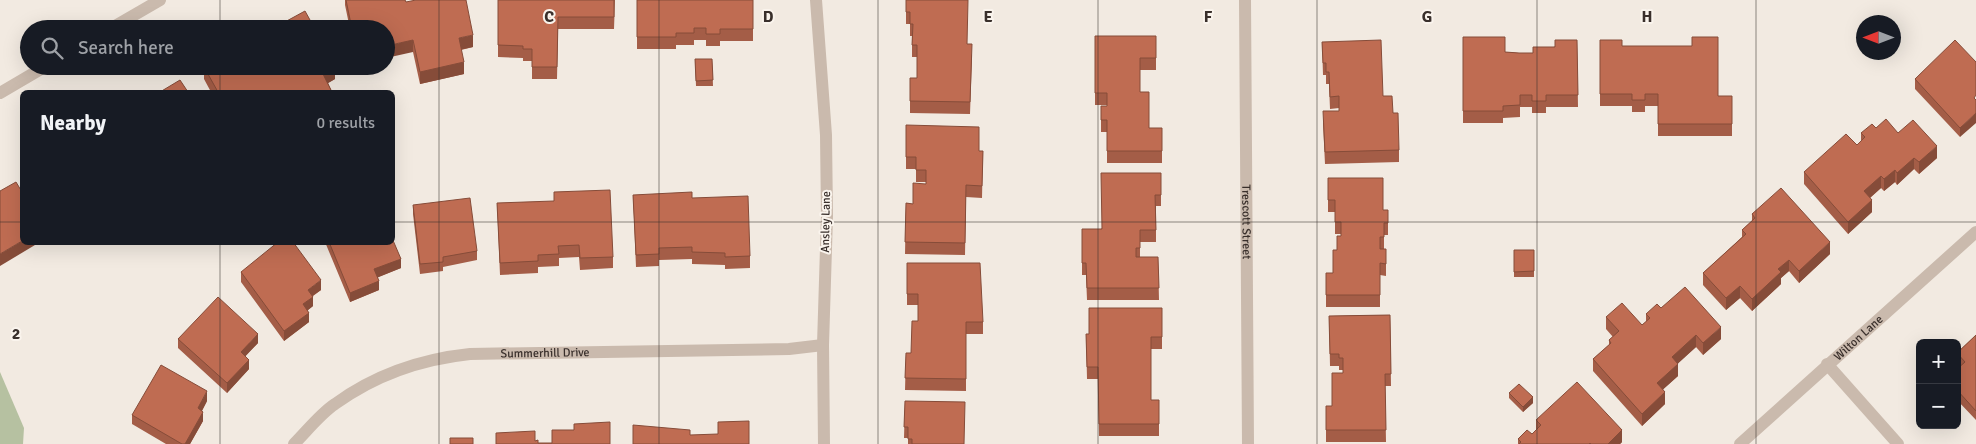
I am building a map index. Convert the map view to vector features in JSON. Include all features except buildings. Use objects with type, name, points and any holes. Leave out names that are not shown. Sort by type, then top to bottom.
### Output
[{"type":"street","name":"Ansley Lane","points":[[816,0],[826,136],[827,216],[823,345],[824,444]]},
{"type":"street","name":"Trescott Street","points":[[1245,0],[1248,444]]},
{"type":"street","points":[[125,20],[158,1]]},
{"type":"street","points":[[0,94],[31,75]]},
{"type":"street","name":"Wilton Lane","points":[[1740,444],[1976,232]]},
{"type":"street","name":"Summerhill Drive","points":[[294,444],[334,404],[388,374],[436,358],[470,354],[779,349],[823,345]]},
{"type":"street","points":[[1827,364],[1898,444]]},
{"type":"green space","points":[[0,372],[24,428],[23,444],[0,444]]}]
